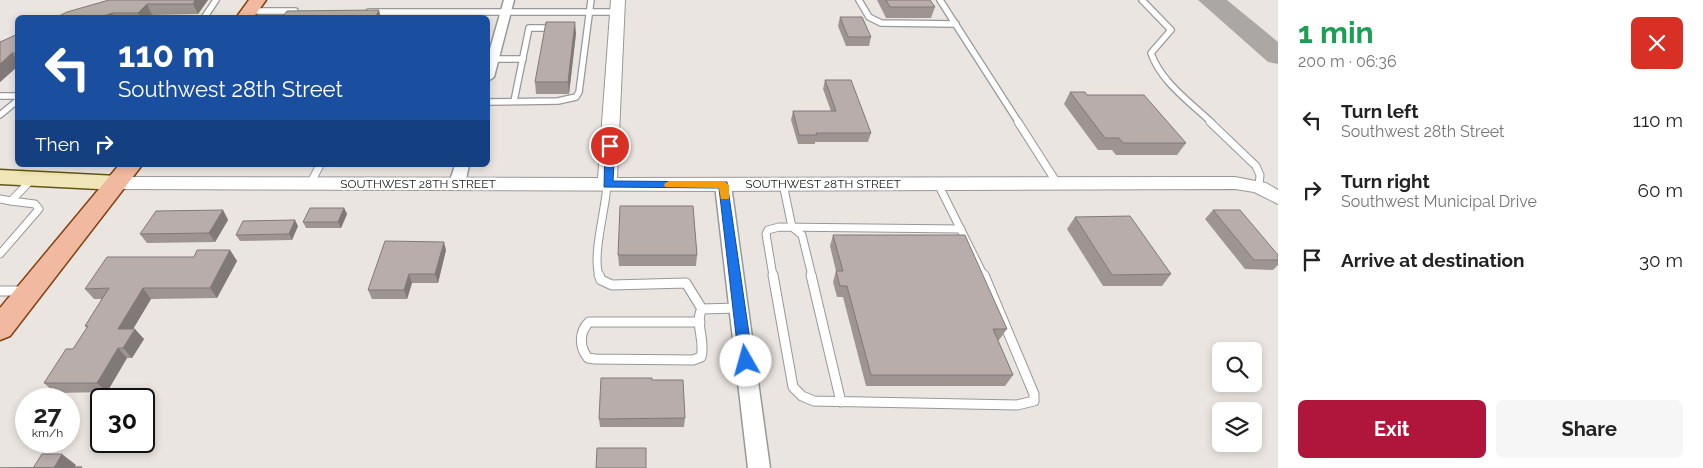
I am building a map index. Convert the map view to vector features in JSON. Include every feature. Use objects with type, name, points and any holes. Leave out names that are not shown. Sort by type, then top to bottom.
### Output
[{"type":"main road","points":[[0,176],[34,178],[124,174]]},
{"type":"main road","points":[[0,328],[124,174]]},
{"type":"street","points":[[490,70],[509,0]]},
{"type":"street","points":[[607,184],[618,6]]},
{"type":"street","points":[[457,184],[461,167]]},
{"type":"street","name":"SOUTHWEST 28TH STREET","points":[[124,174],[310,184],[1235,183],[1258,187],[1278,198]]},
{"type":"street","points":[[724,185],[759,468]]},
{"type":"lane","points":[[206,15],[216,0]]},
{"type":"lane","points":[[490,102],[569,100],[576,97],[579,92],[591,0]]},
{"type":"lane","points":[[860,0],[870,18],[882,23],[956,24]]},
{"type":"lane","points":[[940,0],[1057,183]]},
{"type":"lane","points":[[1142,0],[1171,30],[1151,53],[1155,64],[1166,78],[1249,157],[1260,175],[1258,187]]},
{"type":"lane","points":[[358,12],[588,12],[618,6]]},
{"type":"lane","points":[[250,10],[300,11]]},
{"type":"lane","points":[[514,101],[529,28],[558,28]]},
{"type":"lane","points":[[577,28],[586,28]]},
{"type":"lane","points":[[493,59],[522,59]]},
{"type":"lane","points":[[0,96],[15,98]]},
{"type":"lane","points":[[0,115],[15,101]]},
{"type":"lane","points":[[310,184],[319,167]]},
{"type":"lane","points":[[11,201],[34,178]]},
{"type":"lane","points":[[607,184],[606,204],[600,220],[598,274],[601,280],[612,285],[686,283],[702,309]]},
{"type":"lane","points":[[783,184],[792,227],[802,235],[841,402]]},
{"type":"lane","points":[[938,184],[975,255],[1031,385],[1034,401],[1017,405],[814,402],[803,398],[793,387],[766,234],[768,230],[792,227],[961,229]]},
{"type":"lane","points":[[0,254],[39,210],[35,204],[1,200]]},
{"type":"lane","points":[[0,291],[29,291]]},
{"type":"lane","points":[[702,309],[739,308]]},
{"type":"lane","points":[[700,322],[589,322],[583,330],[582,348],[588,358],[595,359],[693,360],[701,357],[703,352],[700,322],[699,314],[702,309]]},
{"type":"building","points":[[109,0],[195,0],[193,4],[147,4],[138,13],[61,15]]},
{"type":"building","points":[[886,0],[930,0],[935,7],[890,7]]},
{"type":"building","points":[[379,10],[376,15],[284,15],[287,11]]},
{"type":"building","points":[[840,17],[862,17],[871,37],[848,37]]},
{"type":"building","points":[[546,22],[575,22],[568,82],[535,82]]},
{"type":"building","points":[[15,35],[15,53],[12,53],[0,64],[0,42]]},
{"type":"building","points":[[825,80],[851,80],[871,133],[816,133],[817,135],[799,135],[793,111],[836,111]]},
{"type":"building","points":[[1070,92],[1085,92],[1087,95],[1144,95],[1186,143],[1123,143],[1119,138],[1105,138]]},
{"type":"building","points":[[620,206],[693,206],[697,255],[618,255]]},
{"type":"building","points":[[310,208],[344,208],[338,222],[303,222]]},
{"type":"building","points":[[223,210],[209,233],[140,234],[156,211]]},
{"type":"building","points":[[1213,210],[1240,210],[1278,255],[1278,260],[1254,260]]},
{"type":"building","points":[[1130,216],[1171,274],[1112,275],[1075,217]]},
{"type":"building","points":[[295,220],[289,234],[236,235],[243,221]]},
{"type":"building","points":[[833,235],[965,235],[1007,329],[993,329],[1013,375],[871,375],[847,286],[840,286],[836,271],[843,271]]},
{"type":"building","points":[[385,241],[444,242],[435,274],[409,274],[404,290],[368,290]]},
{"type":"building","points":[[197,250],[230,250],[210,288],[143,288],[118,329],[135,329],[123,348],[118,348],[97,383],[44,383],[66,349],[73,349],[109,288],[85,289],[107,257],[194,257]]},
{"type":"building","points":[[601,378],[683,380],[685,418],[599,419]]},
{"type":"building","points":[[597,448],[646,448],[646,468],[596,468]]},
{"type":"building","points":[[42,454],[62,454],[54,467],[33,468]]},
{"type":"taxiway","points":[[1211,0],[1278,56]]},
{"type":"slow traffic","points":[[669,184],[724,185],[725,196]]},
{"type":"route","points":[[610,146],[607,184],[724,185],[746,361]]}]
